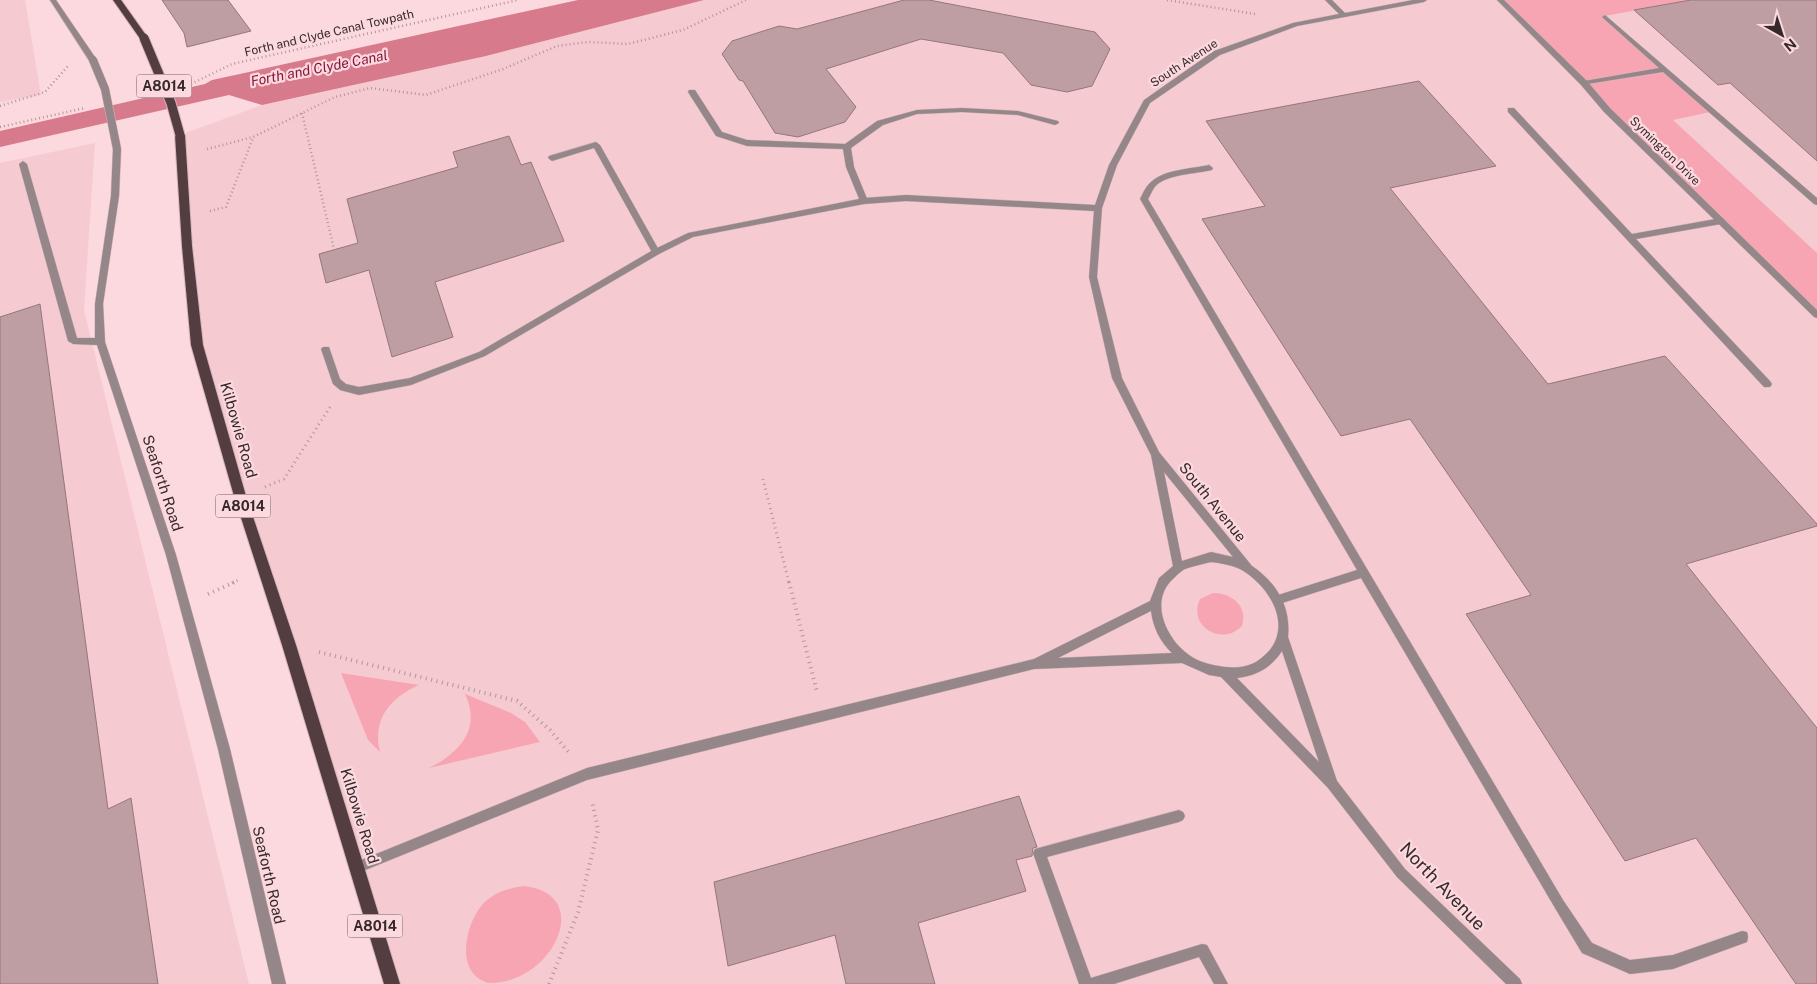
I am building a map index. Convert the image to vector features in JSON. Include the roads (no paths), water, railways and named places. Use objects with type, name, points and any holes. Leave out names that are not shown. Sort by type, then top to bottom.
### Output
[{"type":"main road","name":"Kilbowie Road","points":[[117,0],[144,38],[171,103],[180,135],[196,345],[240,496],[289,645],[392,984]]},
{"type":"street","name":"Seaforth Road","points":[[53,0],[93,60],[105,89],[118,149],[115,196],[99,304],[100,342],[171,555],[224,748],[279,984]]},
{"type":"street","points":[[1328,0],[1344,15]]},
{"type":"street","name":"South Avenue","points":[[1248,568],[1156,455],[1117,378],[1093,277],[1098,208],[1113,165],[1147,102],[1217,53],[1294,24],[1424,0]]},
{"type":"street","name":"Symington Drive","points":[[1500,0],[1584,83],[1607,110],[1817,315]]},
{"type":"street","points":[[1605,17],[1817,202]]},
{"type":"street","points":[[1584,83],[1666,69]]},
{"type":"street","points":[[692,92],[719,134],[747,143],[847,147],[880,123],[917,112],[962,110],[1018,113],[1055,124]]},
{"type":"street","points":[[1511,110],[1768,384]]},
{"type":"street","points":[[552,158],[596,145],[656,252]]},
{"type":"street","points":[[847,147],[850,167],[864,201]]},
{"type":"street","points":[[23,164],[74,341],[100,342]]},
{"type":"street","points":[[1210,168],[1181,172],[1162,179],[1152,185],[1144,199],[1559,904],[1587,948],[1630,967],[1673,962],[1742,937]]},
{"type":"street","points":[[326,349],[336,381],[343,387],[360,391],[411,381],[482,354],[656,252],[691,235],[864,201],[906,198],[1098,208]]},
{"type":"street","points":[[1630,237],[1721,222]]},
{"type":"street","name":"South Avenue","points":[[1156,455],[1178,566]]},
{"type":"street","points":[[1211,557],[1230,560],[1248,568],[1266,582],[1278,599],[1285,620],[1283,639],[1275,654],[1262,666],[1245,672],[1225,674],[1203,669],[1182,658],[1167,642],[1157,623],[1154,604],[1158,589],[1166,576],[1178,566],[1193,559],[1211,557]]},
{"type":"street","points":[[1278,599],[1364,572]]},
{"type":"street","points":[[1034,664],[1154,604]]},
{"type":"street","name":"North Avenue","points":[[1283,639],[1332,784]]},
{"type":"street","points":[[358,867],[586,774],[1034,664],[1182,658]]},
{"type":"street","name":"North Avenue","points":[[1225,674],[1332,784],[1401,873],[1515,984]]},
{"type":"street","points":[[1086,984],[1039,853],[1179,816]]},
{"type":"street","points":[[1093,984],[1202,950],[1221,984]]},
{"type":"water","name":"Forth and Clyde Canal","points":[[578,0],[704,0],[486,56],[262,105],[229,95],[0,147],[0,131],[205,84],[212,80]]}]
